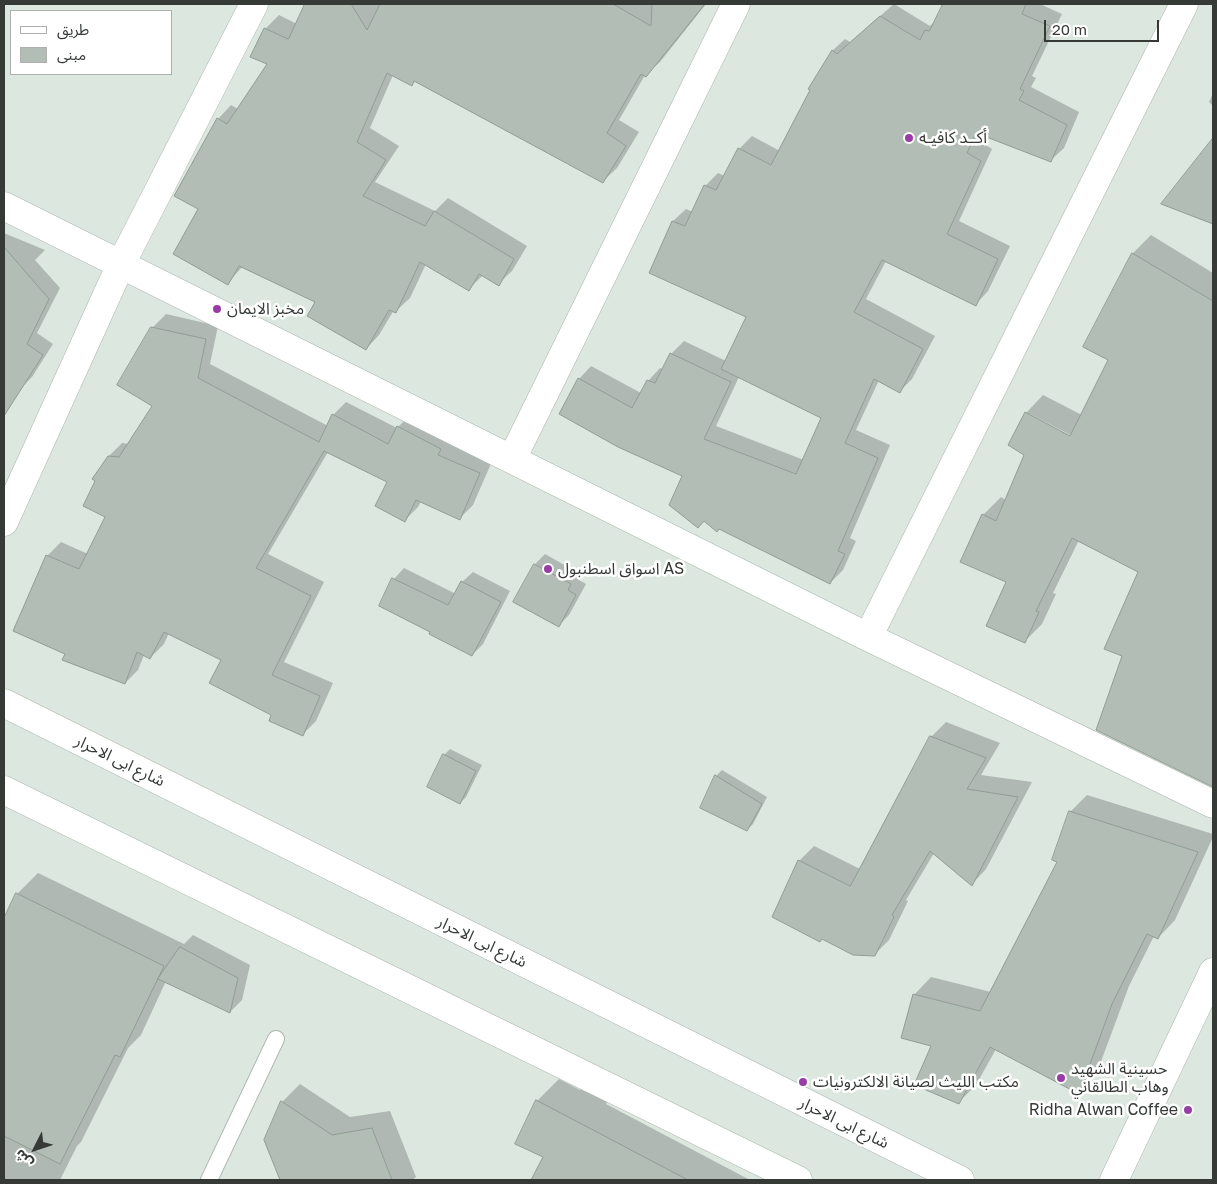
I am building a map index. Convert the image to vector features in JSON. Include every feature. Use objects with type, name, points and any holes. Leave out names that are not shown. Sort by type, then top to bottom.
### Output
[{"type":"street","points":[[4,522],[121,264],[254,4]]},
{"type":"street","points":[[512,459],[736,4]]},
{"type":"street","points":[[868,637],[1184,4]]},
{"type":"street","points":[[4,206],[868,637],[1213,804]]},
{"type":"street","name":"شارع ابی الاحرار","points":[[4,703],[960,1180]]},
{"type":"street","points":[[4,790],[798,1180]]},
{"type":"street","points":[[1114,1180],[1213,973]]},
{"type":"lane","points":[[209,1180],[276,1039]]},
{"type":"building","points":[[305,4],[351,4],[367,30],[380,4],[613,4],[651,26],[652,4],[705,4],[646,77],[641,74],[607,133],[626,146],[603,183],[414,81],[412,86],[387,73],[357,142],[386,160],[363,196],[425,226],[434,211],[514,259],[499,286],[479,274],[469,291],[420,262],[396,313],[389,310],[366,350],[307,316],[315,302],[239,266],[228,285],[173,254],[198,209],[174,196],[217,118],[227,124],[267,64],[250,57],[264,28],[288,39]]},
{"type":"building","points":[[943,4],[1026,4],[1022,14],[1050,26],[1020,89],[1024,91],[1019,100],[1067,125],[1051,162],[976,133],[967,153],[981,161],[947,234],[998,259],[976,306],[882,260],[854,312],[923,349],[900,393],[874,379],[845,443],[878,458],[838,551],[845,554],[830,584],[719,529],[717,532],[704,521],[698,528],[669,505],[682,476],[618,447],[559,414],[578,378],[632,408],[647,380],[655,383],[670,353],[731,382],[704,439],[796,474],[821,418],[721,369],[746,317],[649,273],[672,221],[685,226],[704,185],[716,190],[738,148],[771,165],[810,90],[808,89],[832,50],[837,54],[880,16],[920,40],[925,30],[929,31]]},
{"type":"building","points":[[1213,138],[1213,224],[1161,204]]},
{"type":"building","points":[[4,247],[49,299],[27,344],[43,355],[4,416]]},
{"type":"building","points":[[1132,253],[1213,301],[1213,787],[1096,730],[1122,656],[1104,649],[1138,572],[1072,538],[1036,611],[1039,612],[1025,643],[986,626],[1006,582],[960,562],[982,514],[996,521],[1024,455],[1008,445],[1025,412],[1070,436],[1108,360],[1083,347]]},
{"type":"building","points":[[151,327],[206,339],[198,378],[319,442],[332,414],[388,444],[397,426],[441,449],[438,455],[480,473],[460,520],[416,500],[405,522],[375,506],[387,482],[324,451],[256,568],[311,596],[272,675],[320,696],[303,736],[269,721],[271,715],[209,683],[221,660],[164,632],[150,659],[137,652],[125,684],[62,660],[65,654],[13,631],[46,555],[79,569],[105,517],[83,506],[95,481],[92,479],[108,456],[119,457],[152,406],[117,385]]},
{"type":"building","points":[[534,564],[571,584],[568,590],[576,595],[559,627],[513,602]]},
{"type":"building","points":[[392,578],[448,605],[461,581],[501,602],[472,656],[379,606]]},
{"type":"building","points":[[930,736],[986,758],[967,789],[1018,797],[972,886],[930,851],[892,915],[894,917],[875,956],[853,955],[822,939],[820,942],[772,917],[798,860],[850,886]]},
{"type":"building","points":[[443,754],[476,771],[460,804],[427,787]]},
{"type":"building","points":[[715,775],[762,804],[747,831],[700,808]]},
{"type":"building","points":[[1069,811],[1198,852],[1158,939],[1147,934],[1112,1004],[1079,1094],[990,1047],[959,1104],[914,1085],[931,1046],[901,1038],[913,994],[980,1011],[1057,862],[1052,860]]},
{"type":"building","points":[[16,893],[164,966],[120,1057],[115,1055],[60,1164],[4,1136],[4,918]]},
{"type":"building","points":[[180,947],[238,978],[230,1013],[158,979]]},
{"type":"building","points":[[536,1100],[688,1180],[531,1180],[543,1157],[515,1144]]},
{"type":"building","points":[[281,1101],[332,1135],[372,1128],[392,1180],[280,1180],[264,1140]]},
{"type":"place","name":"أكــد كافيـه","points":[[909,138]]},
{"type":"place","name":"مخبز الايمان","points":[[217,309]]},
{"type":"place","name":"اسواق اسطنبول AS","points":[[548,569]]},
{"type":"place","name":"حسينية الشهيد وهاب الطالقاني","points":[[1061,1078]]},
{"type":"place","name":"مكتب الليث لصيانة الالكترونيات","points":[[803,1082]]},
{"type":"place","name":"Ridha Alwan Coffee","points":[[1188,1110]]}]
